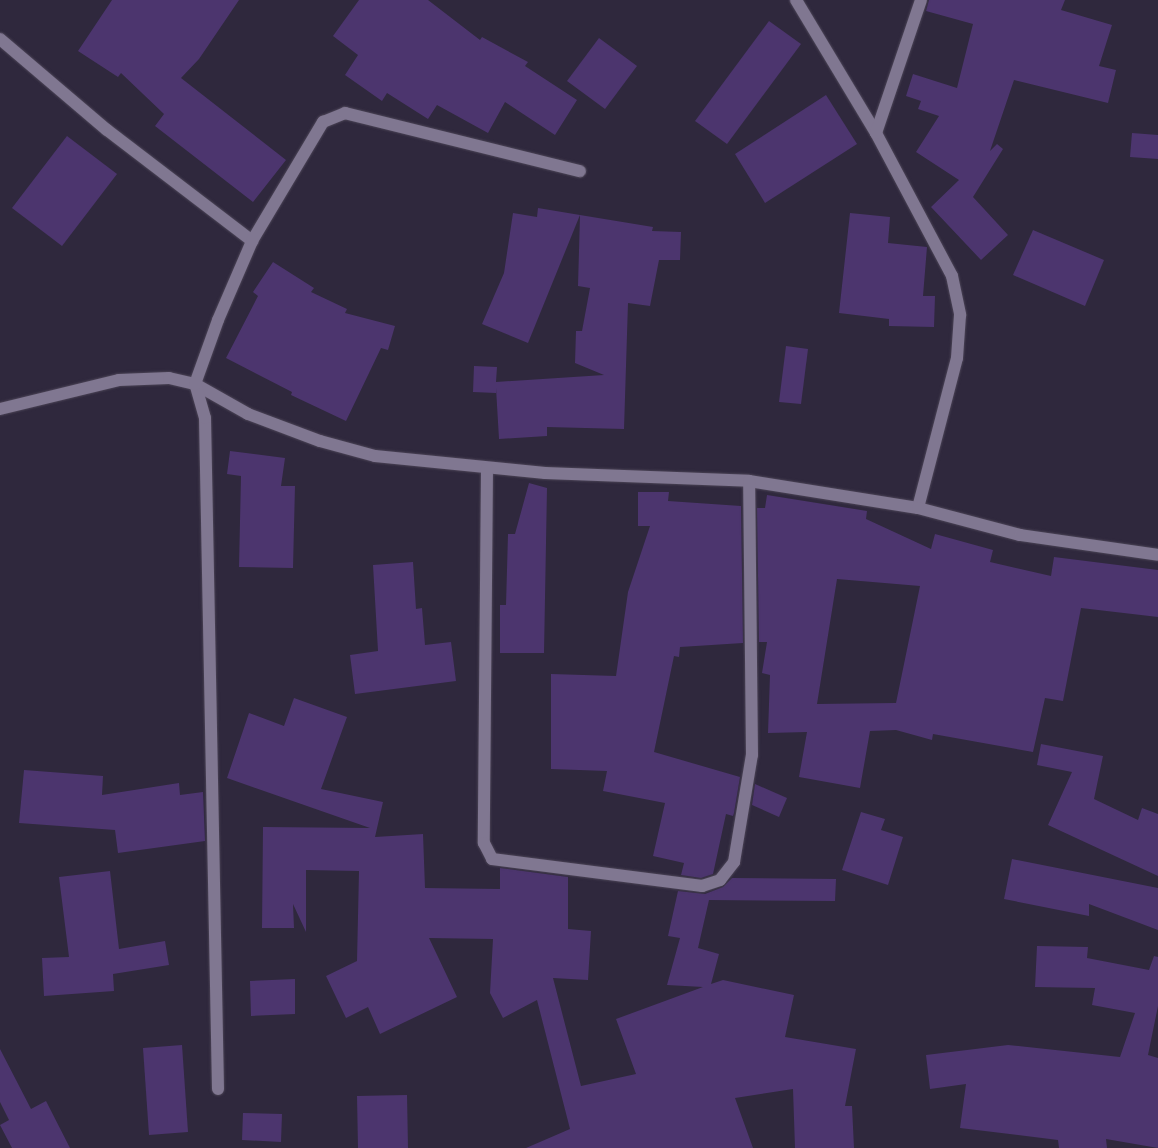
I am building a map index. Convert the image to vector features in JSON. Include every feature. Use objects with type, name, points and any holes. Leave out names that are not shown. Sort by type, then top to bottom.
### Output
[{"type":"street","points":[[796,0],[876,133],[938,245],[952,276],[960,315],[957,358],[918,508]]},
{"type":"street","points":[[876,133],[921,0]]},
{"type":"street","points":[[0,39],[107,130],[252,241]]},
{"type":"street","points":[[218,1089],[205,418],[195,384],[218,320],[252,241],[323,122],[344,113],[580,171]]},
{"type":"street","points":[[0,409],[119,380],[169,378],[195,384],[248,414],[320,441],[375,456],[546,473],[749,481],[918,508],[1020,534],[1158,555]]},
{"type":"street","points":[[487,468],[484,843],[492,859],[702,886],[720,880],[734,862],[752,755],[749,481]]},
{"type":"building","points":[[112,0],[239,0],[199,59],[181,78],[286,160],[253,202],[155,126],[164,114],[121,73],[118,77],[78,51]]},
{"type":"building","points":[[359,0],[428,0],[480,40],[482,37],[528,62],[525,66],[577,100],[555,135],[505,102],[488,133],[437,105],[428,119],[387,93],[382,101],[345,75],[358,55],[333,36]]},
{"type":"building","points":[[929,0],[1065,0],[1061,10],[1112,25],[1099,66],[1116,70],[1108,103],[1014,80],[990,151],[997,144],[1003,149],[973,197],[1008,235],[981,260],[931,207],[959,180],[916,152],[939,116],[918,109],[921,101],[906,96],[913,74],[957,88],[973,24],[926,11]]},
{"type":"building","points":[[769,21],[801,44],[727,144],[695,121]]},
{"type":"building","points":[[599,38],[637,66],[605,109],[567,81]]},
{"type":"building","points":[[826,95],[857,144],[765,203],[735,154]]},
{"type":"building","points":[[1132,133],[1158,135],[1158,159],[1130,157]]},
{"type":"building","points":[[67,136],[117,174],[62,246],[12,208]]},
{"type":"building","points":[[538,208],[580,215],[528,343],[482,324],[504,273],[513,213],[537,217]]},
{"type":"building","points":[[850,213],[890,217],[888,243],[927,247],[923,296],[935,296],[934,327],[889,326],[889,319],[839,313]]},
{"type":"building","points":[[580,215],[653,227],[652,231],[681,232],[680,260],[659,260],[650,306],[628,303],[624,429],[547,427],[547,436],[499,439],[496,388],[496,393],[473,392],[474,366],[497,367],[496,382],[604,375],[575,363],[576,331],[582,331],[590,288],[578,286]]},
{"type":"building","points":[[1033,230],[1104,260],[1085,306],[1013,275]]},
{"type":"building","points":[[273,262],[314,288],[311,292],[347,309],[345,313],[395,326],[388,350],[381,348],[346,421],[291,395],[292,392],[226,358],[258,296],[253,292]]},
{"type":"building","points":[[786,346],[808,349],[801,404],[779,402]]},
{"type":"building","points":[[230,451],[285,458],[281,486],[295,486],[293,568],[239,567],[241,476],[227,474]]},
{"type":"building","points":[[529,483],[547,488],[544,653],[500,653],[500,605],[506,605],[508,534],[515,534]]},
{"type":"building","points":[[638,492],[669,492],[668,501],[741,506],[743,643],[680,647],[679,657],[674,656],[654,752],[740,777],[734,813],[733,816],[726,814],[713,874],[701,878],[681,875],[684,863],[653,856],[665,803],[603,791],[607,771],[551,769],[551,674],[616,676],[628,592],[650,526],[638,526]]},
{"type":"building","points":[[767,495],[867,511],[866,519],[931,549],[935,534],[993,550],[990,562],[1051,576],[1054,557],[1158,570],[1158,617],[1081,608],[1063,701],[1045,698],[1033,752],[933,734],[932,740],[896,730],[870,731],[860,788],[799,777],[807,732],[768,733],[770,675],[762,673],[767,642],[759,642],[757,508],[765,508]],"holes":[[[837,579],[920,586],[896,703],[817,704]]]},
{"type":"building","points":[[413,562],[416,609],[422,608],[425,645],[451,642],[456,681],[355,694],[350,655],[378,651],[373,565]]},
{"type":"building","points":[[294,698],[347,717],[321,789],[383,802],[375,837],[423,834],[425,888],[500,889],[500,868],[568,877],[568,929],[591,931],[588,980],[553,978],[581,1086],[636,1074],[616,1019],[703,987],[667,985],[680,938],[668,936],[678,891],[705,894],[723,887],[732,878],[836,879],[835,901],[709,900],[698,948],[719,954],[711,984],[723,980],[794,995],[785,1037],[856,1049],[845,1106],[852,1106],[854,1148],[795,1148],[793,1089],[735,1098],[753,1148],[526,1148],[570,1129],[537,1000],[503,1018],[490,993],[493,939],[429,938],[457,997],[380,1034],[368,1007],[346,1018],[326,976],[357,961],[359,871],[306,870],[306,932],[293,904],[294,928],[262,928],[263,827],[370,828],[227,778],[249,713],[284,726]]},
{"type":"building","points":[[1041,744],[1103,756],[1094,799],[1138,820],[1142,808],[1158,814],[1158,876],[1048,825],[1072,772],[1037,765]]},
{"type":"building","points":[[24,770],[103,776],[102,795],[179,783],[180,795],[203,792],[205,841],[118,853],[115,830],[19,823]]},
{"type":"building","points":[[755,784],[787,798],[779,817],[752,805]]},
{"type":"building","points":[[861,812],[885,819],[881,830],[903,837],[888,885],[842,870]]},
{"type":"building","points":[[1012,859],[1158,888],[1158,930],[1089,904],[1089,916],[1004,899]]},
{"type":"building","points":[[110,871],[119,949],[165,941],[169,965],[113,974],[114,991],[44,996],[42,958],[69,957],[59,877]]},
{"type":"building","points":[[1037,946],[1088,947],[1087,958],[1149,970],[1154,956],[1158,957],[1158,1006],[1148,1055],[1158,1058],[1158,1148],[1106,1139],[1107,1148],[1059,1148],[1058,1140],[960,1128],[966,1084],[930,1089],[926,1055],[1008,1045],[1120,1057],[1135,1013],[1092,1005],[1095,988],[1035,987]]},
{"type":"building","points":[[295,979],[295,1014],[251,1016],[250,981]]},
{"type":"building","points":[[182,1045],[188,1132],[149,1135],[143,1048]]},
{"type":"building","points":[[0,1049],[31,1109],[46,1101],[70,1148],[12,1148],[0,1125],[9,1120],[0,1102]]},
{"type":"building","points":[[407,1095],[408,1148],[358,1148],[357,1096]]},
{"type":"building","points":[[243,1113],[282,1114],[281,1142],[242,1140]]}]
